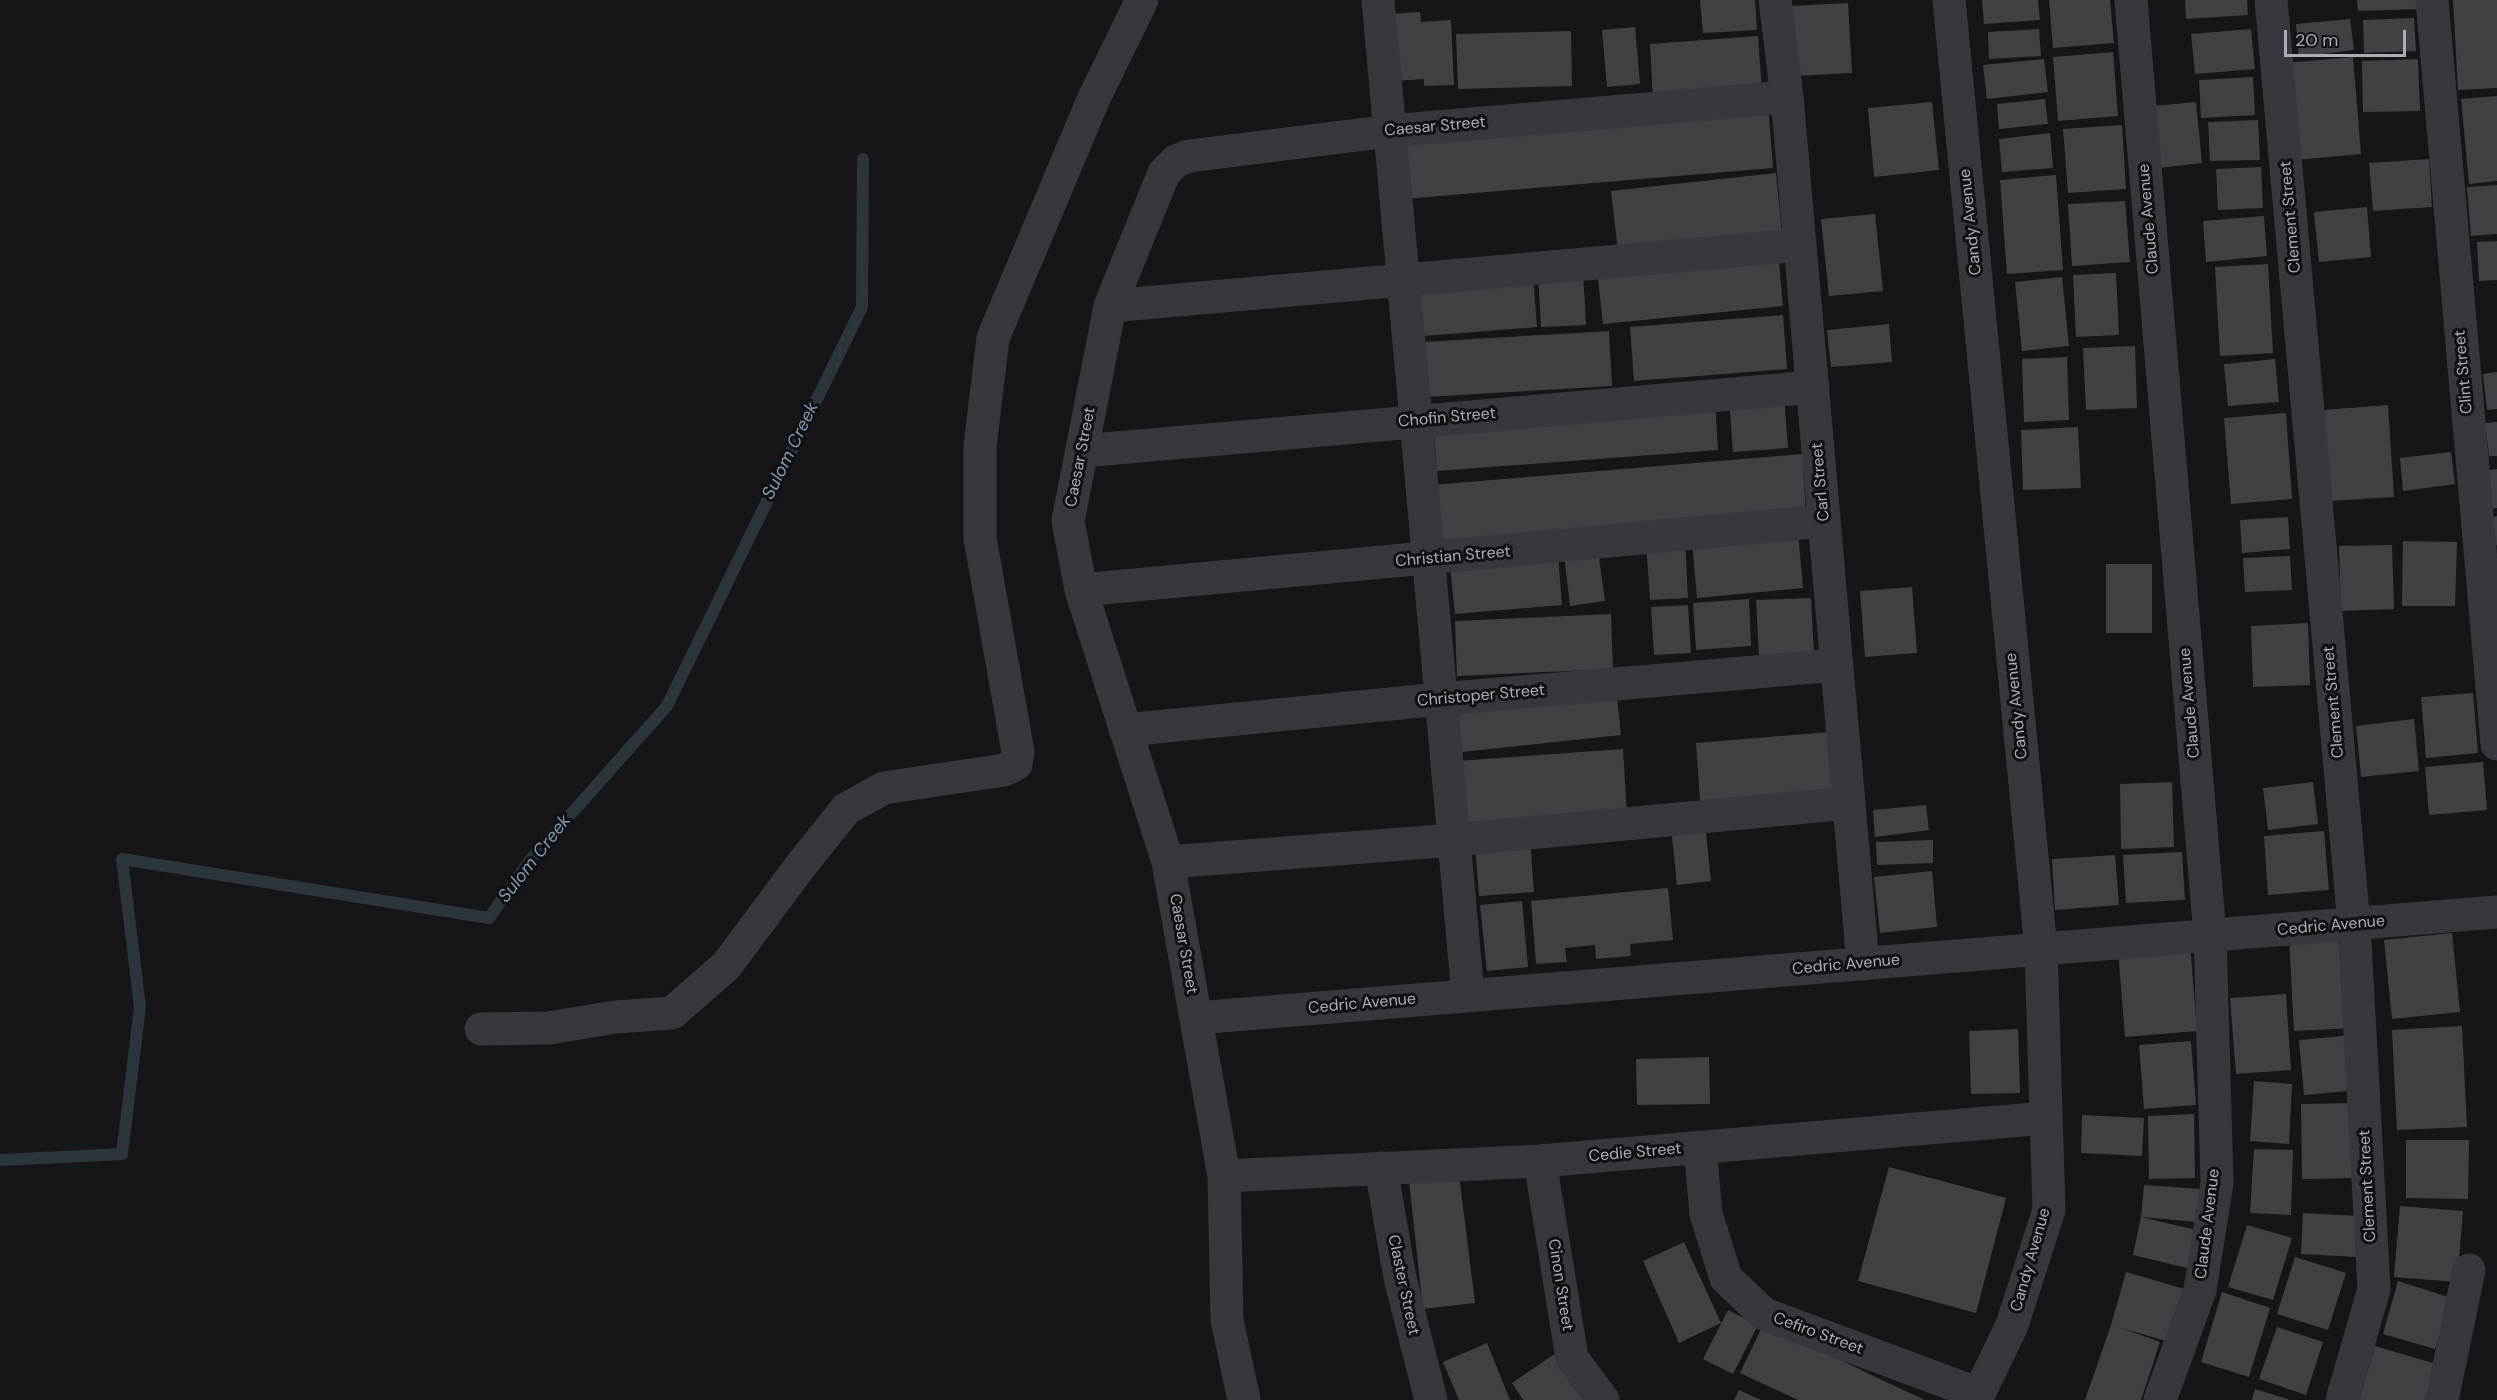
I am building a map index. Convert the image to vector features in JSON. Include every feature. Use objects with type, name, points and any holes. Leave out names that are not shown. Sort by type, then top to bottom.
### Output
[{"type":"street","points":[[481,1029],[549,1028],[615,1017],[672,1013],[726,966],[846,809],[884,788],[1004,770],[1016,764],[1018,752],[980,538],[980,446],[993,338],[1094,98],[1142,0]]},
{"type":"street","points":[[1378,0],[1468,995]]},
{"type":"street","name":"Carl Street","points":[[1775,0],[1787,97],[1863,964]]},
{"type":"street","name":"Candy Avenue","points":[[1949,0],[2041,950],[2049,1210],[2012,1325],[1977,1397]]},
{"type":"street","name":"Claude Avenue","points":[[2131,0],[2210,935],[2217,1183],[2200,1290],[2160,1400]]},
{"type":"street","name":"Clement Street","points":[[2271,0],[2354,924],[2374,1289],[2343,1400]]},
{"type":"street","name":"Clint Street","points":[[2432,0],[2497,744]]},
{"type":"street","name":"Caesar Street","points":[[1244,1400],[1227,1320],[1224,1176],[1168,862],[1081,590],[1068,521],[1110,306],[1164,173],[1176,161],[1189,156],[1390,131],[1787,97]]},
{"type":"street","points":[[1110,306],[1800,245]]},
{"type":"street","name":"Chofin Street","points":[[1082,451],[1813,387]]},
{"type":"street","name":"Christian Street","points":[[1081,590],[1824,521]]},
{"type":"street","name":"Christoper Street","points":[[1125,730],[1441,699],[1837,665]]},
{"type":"street","points":[[1168,862],[1454,840],[1849,803]]},
{"type":"street","name":"Cedric Avenue","points":[[1196,1017],[2497,912]]},
{"type":"street","name":"Cedie Street","points":[[1224,1176],[1540,1161],[2046,1118]]},
{"type":"street","name":"Cefiro Street","points":[[1700,1147],[1706,1214],[1726,1278],[1764,1314],[1977,1397]]},
{"type":"street","name":"Cinon Street","points":[[1540,1161],[1572,1358],[1603,1400]]},
{"type":"street","name":"Claster Street","points":[[1381,1168],[1400,1278],[1431,1400]]},
{"type":"street","points":[[2442,1400],[2469,1270]]},
{"type":"building","points":[[1700,0],[1755,0],[1757,30],[1703,33]]},
{"type":"building","points":[[1982,0],[2038,0],[2040,20],[1984,24]]},
{"type":"building","points":[[2049,0],[2110,0],[2114,43],[2053,48]]},
{"type":"building","points":[[2185,0],[2247,0],[2248,15],[2186,19]]},
{"type":"building","points":[[2357,0],[2416,0],[2417,9],[2358,11]]},
{"type":"building","points":[[2453,0],[2497,0],[2497,88],[2458,90]]},
{"type":"building","points":[[1848,3],[1852,73],[1795,76],[1791,6]]},
{"type":"building","points":[[1420,12],[1421,22],[1451,20],[1454,85],[1424,86],[1424,79],[1394,81],[1390,14]]},
{"type":"building","points":[[2414,18],[2416,51],[2364,53],[2363,20]]},
{"type":"building","points":[[2350,19],[2354,50],[2299,57],[2296,24]]},
{"type":"building","points":[[1635,27],[1640,84],[1607,87],[1602,30]]},
{"type":"building","points":[[2039,29],[2041,56],[1989,59],[1988,32]]},
{"type":"building","points":[[2251,29],[2255,69],[2195,74],[2191,34]]},
{"type":"building","points":[[1571,31],[1572,86],[1458,89],[1456,34]]},
{"type":"building","points":[[1758,36],[1762,92],[1653,100],[1650,44]]},
{"type":"building","points":[[2113,52],[2118,116],[2058,121],[2053,57]]},
{"type":"building","points":[[2353,57],[2361,154],[2296,160],[2287,63]]},
{"type":"building","points":[[2044,59],[2048,92],[1987,99],[1983,65]]},
{"type":"building","points":[[2418,59],[2420,111],[2363,112],[2362,61]]},
{"type":"building","points":[[2253,77],[2255,115],[2201,118],[2199,80]]},
{"type":"building","points":[[2497,96],[2497,181],[2469,184],[2461,99]]},
{"type":"building","points":[[2045,99],[2048,124],[1999,129],[1997,104]]},
{"type":"building","points":[[1768,102],[1773,168],[1404,199],[1399,134]]},
{"type":"building","points":[[1932,102],[1939,170],[1874,177],[1868,108]]},
{"type":"building","points":[[2196,102],[2202,163],[2158,168],[2153,106]]},
{"type":"building","points":[[2258,120],[2260,160],[2210,161],[2208,122]]},
{"type":"building","points":[[2122,125],[2126,189],[2068,193],[2063,129]]},
{"type":"building","points":[[2050,133],[2053,168],[2002,172],[1999,139]]},
{"type":"building","points":[[2429,159],[2432,207],[2373,211],[2369,163]]},
{"type":"building","points":[[2261,167],[2263,208],[2218,210],[2216,169]]},
{"type":"building","points":[[1776,173],[1782,233],[1618,251],[1611,191]]},
{"type":"building","points":[[2056,175],[2063,270],[2007,274],[2000,180]]},
{"type":"building","points":[[2497,185],[2497,234],[2471,236],[2467,187]]},
{"type":"building","points":[[2125,201],[2130,262],[2072,266],[2068,204]]},
{"type":"building","points":[[2367,207],[2371,257],[2319,262],[2314,212]]},
{"type":"building","points":[[1875,214],[1883,291],[1829,296],[1821,219]]},
{"type":"building","points":[[2264,216],[2267,256],[2206,262],[2203,221]]},
{"type":"building","points":[[2497,241],[2497,280],[2479,281],[2477,242]]},
{"type":"building","points":[[1778,252],[1783,306],[1603,324],[1597,270]]},
{"type":"building","points":[[2268,264],[2273,353],[2220,356],[2215,267]]},
{"type":"building","points":[[1583,271],[1586,325],[1541,327],[1538,274]]},
{"type":"building","points":[[2116,273],[2119,335],[2076,337],[2073,275]]},
{"type":"building","points":[[1533,275],[1537,327],[1423,336],[1419,284]]},
{"type":"building","points":[[2062,277],[2069,346],[2022,351],[2015,282]]},
{"type":"building","points":[[1783,315],[1787,369],[1634,381],[1630,327]]},
{"type":"building","points":[[1889,324],[1892,362],[1831,367],[1827,330]]},
{"type":"building","points":[[1609,331],[1612,386],[1426,397],[1422,342]]},
{"type":"building","points":[[2135,346],[2137,408],[2086,410],[2083,348]]},
{"type":"building","points":[[2067,357],[2069,420],[2024,422],[2022,359]]},
{"type":"building","points":[[2275,359],[2279,402],[2228,406],[2224,364]]},
{"type":"building","points":[[2497,372],[2497,409],[2487,410],[2483,374]]},
{"type":"building","points":[[1784,396],[1788,448],[1733,452],[1729,399]]},
{"type":"building","points":[[1715,400],[1718,450],[1437,471],[1433,421]]},
{"type":"building","points":[[2388,405],[2394,497],[2330,501],[2324,410]]},
{"type":"building","points":[[2286,413],[2292,499],[2231,504],[2224,418]]},
{"type":"building","points":[[2497,422],[2497,456],[2489,456],[2485,423]]},
{"type":"building","points":[[2078,427],[2081,488],[2023,490],[2021,430]]},
{"type":"building","points":[[2451,452],[2455,484],[2403,491],[2400,458]]},
{"type":"building","points":[[1802,454],[1806,512],[1436,543],[1432,485]]},
{"type":"building","points":[[2497,469],[2497,508],[2492,509],[2488,470]]},
{"type":"building","points":[[2497,516],[2497,545],[2496,545],[2492,517]]},
{"type":"building","points":[[2288,517],[2290,549],[2242,553],[2240,520]]},
{"type":"building","points":[[1798,532],[1803,588],[1697,598],[1692,542]]},
{"type":"building","points":[[1685,540],[1688,598],[1650,600],[1646,542]]},
{"type":"building","points":[[2403,541],[2457,542],[2455,606],[2402,606]]},
{"type":"building","points":[[2392,545],[2394,609],[2341,611],[2339,546]]},
{"type":"building","points":[[1598,550],[1605,601],[1570,606],[1564,555]]},
{"type":"building","points":[[1558,556],[1562,605],[1455,614],[1450,566]]},
{"type":"building","points":[[2290,556],[2292,590],[2245,592],[2243,558]]},
{"type":"building","points":[[2106,564],[2152,564],[2152,633],[2106,633]]},
{"type":"building","points":[[1912,587],[1917,653],[1865,657],[1860,591]]},
{"type":"building","points":[[1811,598],[1814,654],[1759,656],[1756,600]]},
{"type":"building","points":[[1749,599],[1751,646],[1696,650],[1693,603]]},
{"type":"building","points":[[1688,605],[1691,653],[1654,655],[1651,607]]},
{"type":"building","points":[[1611,614],[1613,669],[1457,676],[1455,621]]},
{"type":"building","points":[[2308,623],[2310,685],[2253,687],[2251,626]]},
{"type":"building","points":[[1616,687],[1621,735],[1462,752],[1457,704]]},
{"type":"building","points":[[2473,693],[2478,753],[2426,758],[2421,697]]},
{"type":"building","points":[[2414,719],[2419,771],[2361,777],[2356,726]]},
{"type":"building","points":[[1830,732],[1834,790],[1700,801],[1696,743]]},
{"type":"building","points":[[1623,749],[1627,815],[1462,823],[1457,761]]},
{"type":"building","points":[[2483,762],[2487,810],[2429,815],[2425,767]]},
{"type":"building","points":[[2172,782],[2174,847],[2121,849],[2120,784]]},
{"type":"building","points":[[2313,782],[2318,824],[2268,830],[2263,788]]},
{"type":"building","points":[[1926,805],[1929,830],[1875,837],[1873,810]]},
{"type":"building","points":[[1705,823],[1711,881],[1677,885],[1671,827]]},
{"type":"building","points":[[2324,831],[2329,890],[2268,895],[2264,836]]},
{"type":"building","points":[[1530,839],[1534,892],[1479,896],[1475,843]]},
{"type":"building","points":[[1933,840],[1933,863],[1877,865],[1876,842]]},
{"type":"building","points":[[2182,852],[2185,900],[2126,903],[2123,855]]},
{"type":"building","points":[[2115,855],[2119,905],[2055,910],[2052,859]]},
{"type":"building","points":[[1932,871],[1937,927],[1880,933],[1874,877]]},
{"type":"building","points":[[1668,888],[1673,940],[1630,944],[1631,956],[1596,959],[1595,945],[1565,948],[1567,962],[1536,964],[1531,901]]},
{"type":"building","points":[[1522,901],[1528,967],[1487,971],[1480,905]]},
{"type":"building","points":[[2452,933],[2460,1012],[2392,1019],[2384,940]]},
{"type":"building","points":[[2349,935],[2354,1028],[2294,1031],[2289,938]]},
{"type":"building","points":[[2190,944],[2197,1031],[2125,1037],[2118,950]]},
{"type":"building","points":[[2286,994],[2291,1070],[2236,1074],[2230,998]]},
{"type":"building","points":[[2462,1026],[2467,1127],[2397,1130],[2392,1030]]},
{"type":"building","points":[[2018,1029],[2020,1093],[1971,1094],[1969,1031]]},
{"type":"building","points":[[2353,1035],[2358,1090],[2304,1095],[2299,1040]]},
{"type":"building","points":[[2191,1041],[2196,1105],[2144,1109],[2139,1045]]},
{"type":"building","points":[[1709,1057],[1710,1104],[1637,1105],[1636,1059]]},
{"type":"building","points":[[2254,1081],[2292,1084],[2289,1144],[2250,1141]]},
{"type":"building","points":[[2359,1103],[2360,1178],[2302,1179],[2301,1104]]},
{"type":"building","points":[[2194,1114],[2195,1178],[2149,1179],[2148,1116]]},
{"type":"building","points":[[2082,1115],[2144,1118],[2142,1156],[2081,1153]]},
{"type":"building","points":[[2406,1140],[2469,1140],[2468,1199],[2406,1198]]},
{"type":"building","points":[[2254,1149],[2293,1150],[2291,1215],[2250,1213]]},
{"type":"building","points":[[1889,1167],[2006,1198],[1976,1313],[1858,1281]]},
{"type":"building","points":[[1459,1175],[1475,1303],[1423,1309],[1409,1181]]},
{"type":"building","points":[[2144,1185],[2200,1189],[2198,1222],[2141,1217]]},
{"type":"building","points":[[2400,1206],[2463,1211],[2457,1282],[2394,1277]]},
{"type":"building","points":[[2303,1213],[2359,1216],[2358,1257],[2301,1254]]},
{"type":"building","points":[[2141,1217],[2200,1231],[2191,1269],[2133,1255]]},
{"type":"building","points":[[2247,1225],[2292,1238],[2273,1300],[2228,1287]]},
{"type":"building","points":[[1684,1242],[1721,1323],[1679,1343],[1643,1261]]},
{"type":"building","points":[[2295,1257],[2346,1273],[2328,1330],[2277,1314]]},
{"type":"building","points":[[2126,1272],[2188,1290],[2173,1343],[2121,1328],[2160,1342],[2141,1400],[2085,1400],[2111,1325]]},
{"type":"building","points":[[2398,1281],[2451,1298],[2435,1349],[2383,1334]]},
{"type":"building","points":[[2222,1292],[2270,1308],[2249,1377],[2201,1362]]},
{"type":"building","points":[[1728,1310],[1758,1325],[1733,1374],[1703,1359]]},
{"type":"building","points":[[1764,1323],[1925,1400],[1798,1400],[1740,1373]]},
{"type":"building","points":[[2277,1327],[2323,1342],[2306,1395],[2259,1379]]},
{"type":"building","points":[[1487,1343],[1510,1400],[1459,1400],[1443,1362]]},
{"type":"building","points":[[2375,1346],[2436,1364],[2425,1400],[2359,1400]]},
{"type":"building","points":[[1556,1353],[1587,1400],[1523,1400],[1512,1383]]},
{"type":"building","points":[[2255,1389],[2288,1399],[2288,1400],[2252,1400]]},
{"type":"building","points":[[1739,1390],[1761,1400],[1734,1400]]},
{"type":"waterway","name":"Sulom Creek","points":[[0,1160],[122,1154],[140,1007],[122,859],[489,918],[530,860],[667,706],[862,307],[863,159]]}]
